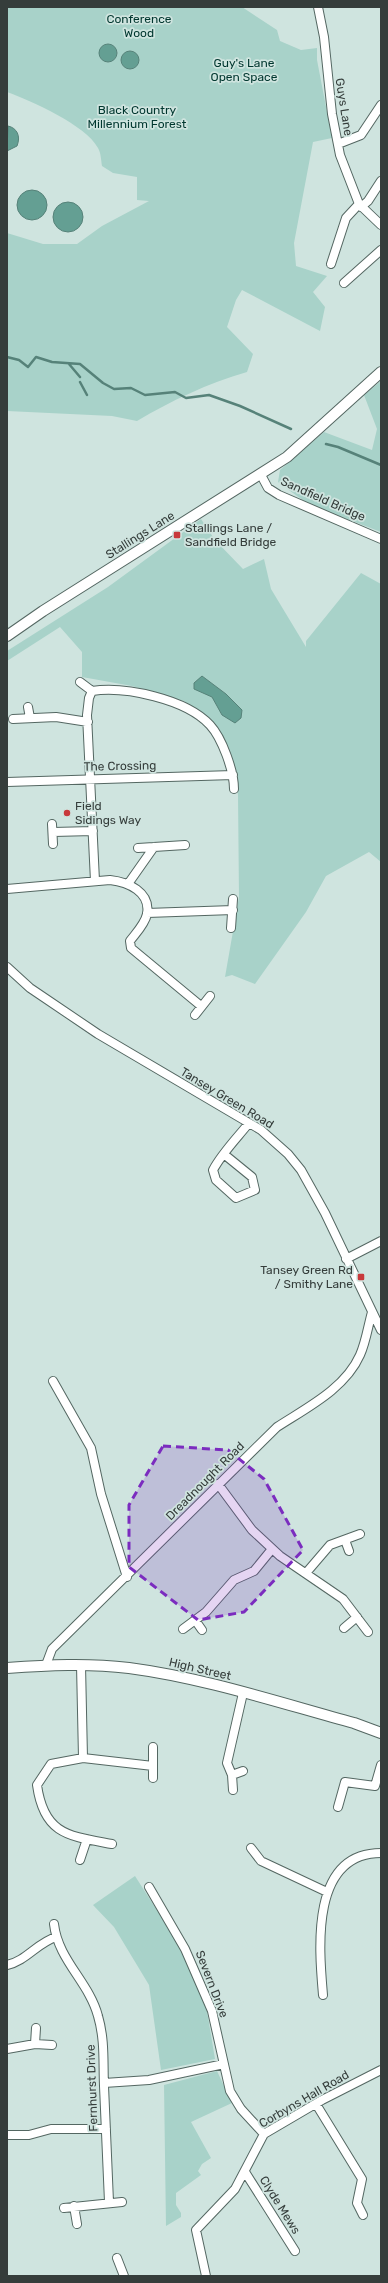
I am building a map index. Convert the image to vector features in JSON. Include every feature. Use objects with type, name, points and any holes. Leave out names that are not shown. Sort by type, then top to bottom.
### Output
[{"type":"main road","name":"Sandfield Bridge","points":[[287,457],[381,372]]},
{"type":"main road","name":"Stallings Lane","points":[[7,636],[43,611],[261,475],[287,457]]},
{"type":"main road","name":"High Street","points":[[7,1668],[46,1665],[81,1665],[129,1668],[174,1676],[243,1693],[381,1733]]},
{"type":"street","name":"Guys Lane","points":[[318,7],[324,36],[331,106],[340,155],[360,205]]},
{"type":"street","points":[[338,144],[362,135],[381,105]]},
{"type":"street","points":[[331,264],[346,218],[360,205],[368,201],[381,182]]},
{"type":"street","points":[[360,205],[381,225]]},
{"type":"street","points":[[344,283],[381,250]]},
{"type":"street","name":"Sandfield Bridge","points":[[261,475],[268,488],[279,495],[381,539]]},
{"type":"street","points":[[80,682],[92,691],[118,689],[173,703],[195,713],[210,725],[230,763],[234,789]]},
{"type":"street","points":[[92,691],[89,698],[88,722],[96,881]]},
{"type":"street","points":[[28,707],[30,718]]},
{"type":"street","points":[[13,719],[56,717],[88,722]]},
{"type":"street","name":"The Crossing","points":[[7,782],[90,778],[233,775]]},
{"type":"street","points":[[53,844],[53,828],[93,831]]},
{"type":"street","points":[[138,848],[185,845]]},
{"type":"street","points":[[128,884],[154,847]]},
{"type":"street","points":[[7,889],[96,881],[122,881],[128,884],[145,897],[147,914],[142,925],[130,941],[131,948],[201,1006]]},
{"type":"street","points":[[231,928],[233,899]]},
{"type":"street","points":[[147,914],[233,910]]},
{"type":"street","name":"Tansey Green Road","points":[[7,967],[30,988],[98,1034],[261,1130],[288,1154],[301,1170],[325,1213],[381,1330]]},
{"type":"street","points":[[195,1016],[210,996]]},
{"type":"street","points":[[225,1155],[252,1177],[255,1190],[236,1198],[216,1180],[214,1170],[218,1160],[225,1155],[249,1123]]},
{"type":"street","points":[[346,1259],[381,1241]]},
{"type":"street","name":"Dreadnought Road","points":[[46,1665],[52,1649],[127,1577],[218,1484],[277,1428],[312,1405],[343,1381],[360,1355],[372,1312]]},
{"type":"street","points":[[53,1381],[91,1448],[101,1494],[127,1577]]},
{"type":"street","points":[[218,1484],[252,1530],[272,1549],[343,1599],[368,1632]]},
{"type":"street","points":[[306,1573],[330,1545],[360,1534]]},
{"type":"street","points":[[345,1540],[349,1551]]},
{"type":"street","points":[[183,1629],[206,1612],[234,1580],[254,1571],[272,1549]]},
{"type":"street","points":[[344,1628],[357,1617]]},
{"type":"street","points":[[195,1620],[202,1630]]},
{"type":"street","points":[[81,1665],[83,1758]]},
{"type":"street","points":[[233,1790],[232,1775],[227,1763],[243,1693]]},
{"type":"street","points":[[153,1747],[153,1778]]},
{"type":"street","points":[[112,1844],[87,1839],[60,1831],[49,1820],[40,1802],[37,1785],[51,1764],[83,1758],[153,1766]]},
{"type":"street","points":[[338,1807],[345,1782],[375,1786],[381,1766]]},
{"type":"street","points":[[232,1775],[243,1771]]},
{"type":"street","points":[[80,1860],[87,1839]]},
{"type":"street","points":[[251,1848],[261,1861],[327,1892]]},
{"type":"street","points":[[323,1996],[320,1952],[322,1912],[327,1892],[337,1874],[349,1863],[360,1857],[381,1853]]},
{"type":"street","name":"Severn Drive","points":[[149,1887],[185,1950],[212,2011],[230,2092],[241,2109],[264,2134]]},
{"type":"street","name":"Fernhurst Drive","points":[[54,1924],[56,1937],[68,1964],[87,1990],[98,2016],[105,2055],[104,2083],[109,2202]]},
{"type":"street","points":[[7,1965],[16,1963],[46,1940],[56,1937]]},
{"type":"street","points":[[35,2044],[36,2028]]},
{"type":"street","points":[[7,2049],[35,2044],[52,2045]]},
{"type":"street","points":[[104,2083],[149,2080],[224,2064]]},
{"type":"street","name":"Corbyns Hall Road","points":[[206,2276],[196,2236],[196,2230],[201,2223],[213,2214],[235,2190],[264,2134],[316,2104],[380,2073]]},
{"type":"street","points":[[316,2104],[362,2178],[357,2204],[363,2215]]},
{"type":"street","points":[[7,2135],[29,2135],[50,2129],[106,2129]]},
{"type":"street","name":"Clyde Mews","points":[[245,2172],[294,2251]]},
{"type":"street","points":[[64,2208],[109,2202],[122,2202]]},
{"type":"street","points":[[74,2206],[77,2224]]},
{"type":"street","points":[[117,2258],[124,2276]]},
{"type":"highlighted area","points":[[163,1446],[228,1450],[264,1479],[303,1550],[244,1612],[198,1620],[129,1567],[129,1505]]},
{"type":"green space","points":[[7,7],[242,7],[277,30],[280,41],[301,50],[317,48],[317,60],[332,138],[313,142],[294,243],[296,266],[327,276],[313,292],[325,307],[320,331],[242,290],[236,300],[227,327],[253,354],[247,372],[218,381],[190,393],[137,421],[112,416],[7,411],[7,233],[43,244],[77,244],[102,226],[149,201],[137,200],[137,177],[113,173],[102,166],[98,148],[92,139],[82,131],[57,115],[30,101],[7,92]],"holes":[[[106,44],[109,44],[115,48],[117,53],[115,59],[100,56],[100,50]]]},
{"type":"green space","points":[[381,381],[381,532],[308,504],[278,482],[280,470],[324,432],[372,450],[377,429],[364,395]]},
{"type":"green space","points":[[201,519],[215,540],[243,569],[264,559],[271,589],[306,647],[306,641],[361,573],[381,584],[381,862],[369,852],[326,876],[306,912],[255,984],[232,975],[225,977],[239,897],[238,795],[234,767],[223,738],[212,721],[184,701],[132,686],[82,677],[82,652],[60,627],[7,661],[7,651],[108,587]],"holes":[[[202,676],[226,694],[222,715]]]},
{"type":"green space","points":[[135,1876],[183,1951],[207,2011],[215,2059],[161,2070],[149,1985],[114,1927],[93,1905]]},
{"type":"green space","points":[[217,2071],[232,2103],[191,2122],[211,2158],[202,2164],[198,2171],[201,2175],[176,2193],[176,2205],[181,2213],[181,2217],[166,2226],[164,2085]]},
{"type":"shaded area","points":[[108,44],[114,47],[117,53],[114,59],[108,62],[102,59],[99,53],[102,47]]},
{"type":"shaded area","points":[[130,51],[136,54],[139,60],[136,66],[130,69],[124,66],[121,60],[124,54]]},
{"type":"shaded area","points":[[8,126],[16,131],[19,139],[17,146],[7,151]]},
{"type":"shaded area","points":[[32,190],[43,194],[47,205],[43,216],[32,220],[21,216],[17,205],[21,194]]},
{"type":"shaded area","points":[[68,202],[79,206],[83,217],[79,228],[68,232],[57,228],[53,217],[57,206]]},
{"type":"shaded area","points":[[202,676],[226,694],[242,710],[241,718],[235,723],[222,715],[212,697],[194,689],[194,683]]},
{"type":"waterway","points":[[7,357],[19,360],[28,367],[36,357],[52,362],[80,364],[103,383],[114,389],[131,388],[145,395],[175,392],[186,398],[209,395],[240,406],[291,429]]},
{"type":"waterway","points":[[69,364],[80,377]]},
{"type":"waterway","points":[[80,382],[87,395]]},
{"type":"waterway","points":[[326,444],[338,447],[381,465]]},
{"type":"place","name":"Stallings Lane / Sandfield Bridge","points":[[177,535]]},
{"type":"place","name":"Field Sidings Way","points":[[67,813]]},
{"type":"place","name":"Tansey Green Rd / Smithy Lane","points":[[361,1277]]},
{"type":"park label","name":"Conference Wood","points":[[139,26]]},
{"type":"park label","name":"Guy's Lane Open Space","points":[[244,70]]},
{"type":"park label","name":"Black Country Millennium Forest","points":[[137,117]]}]
